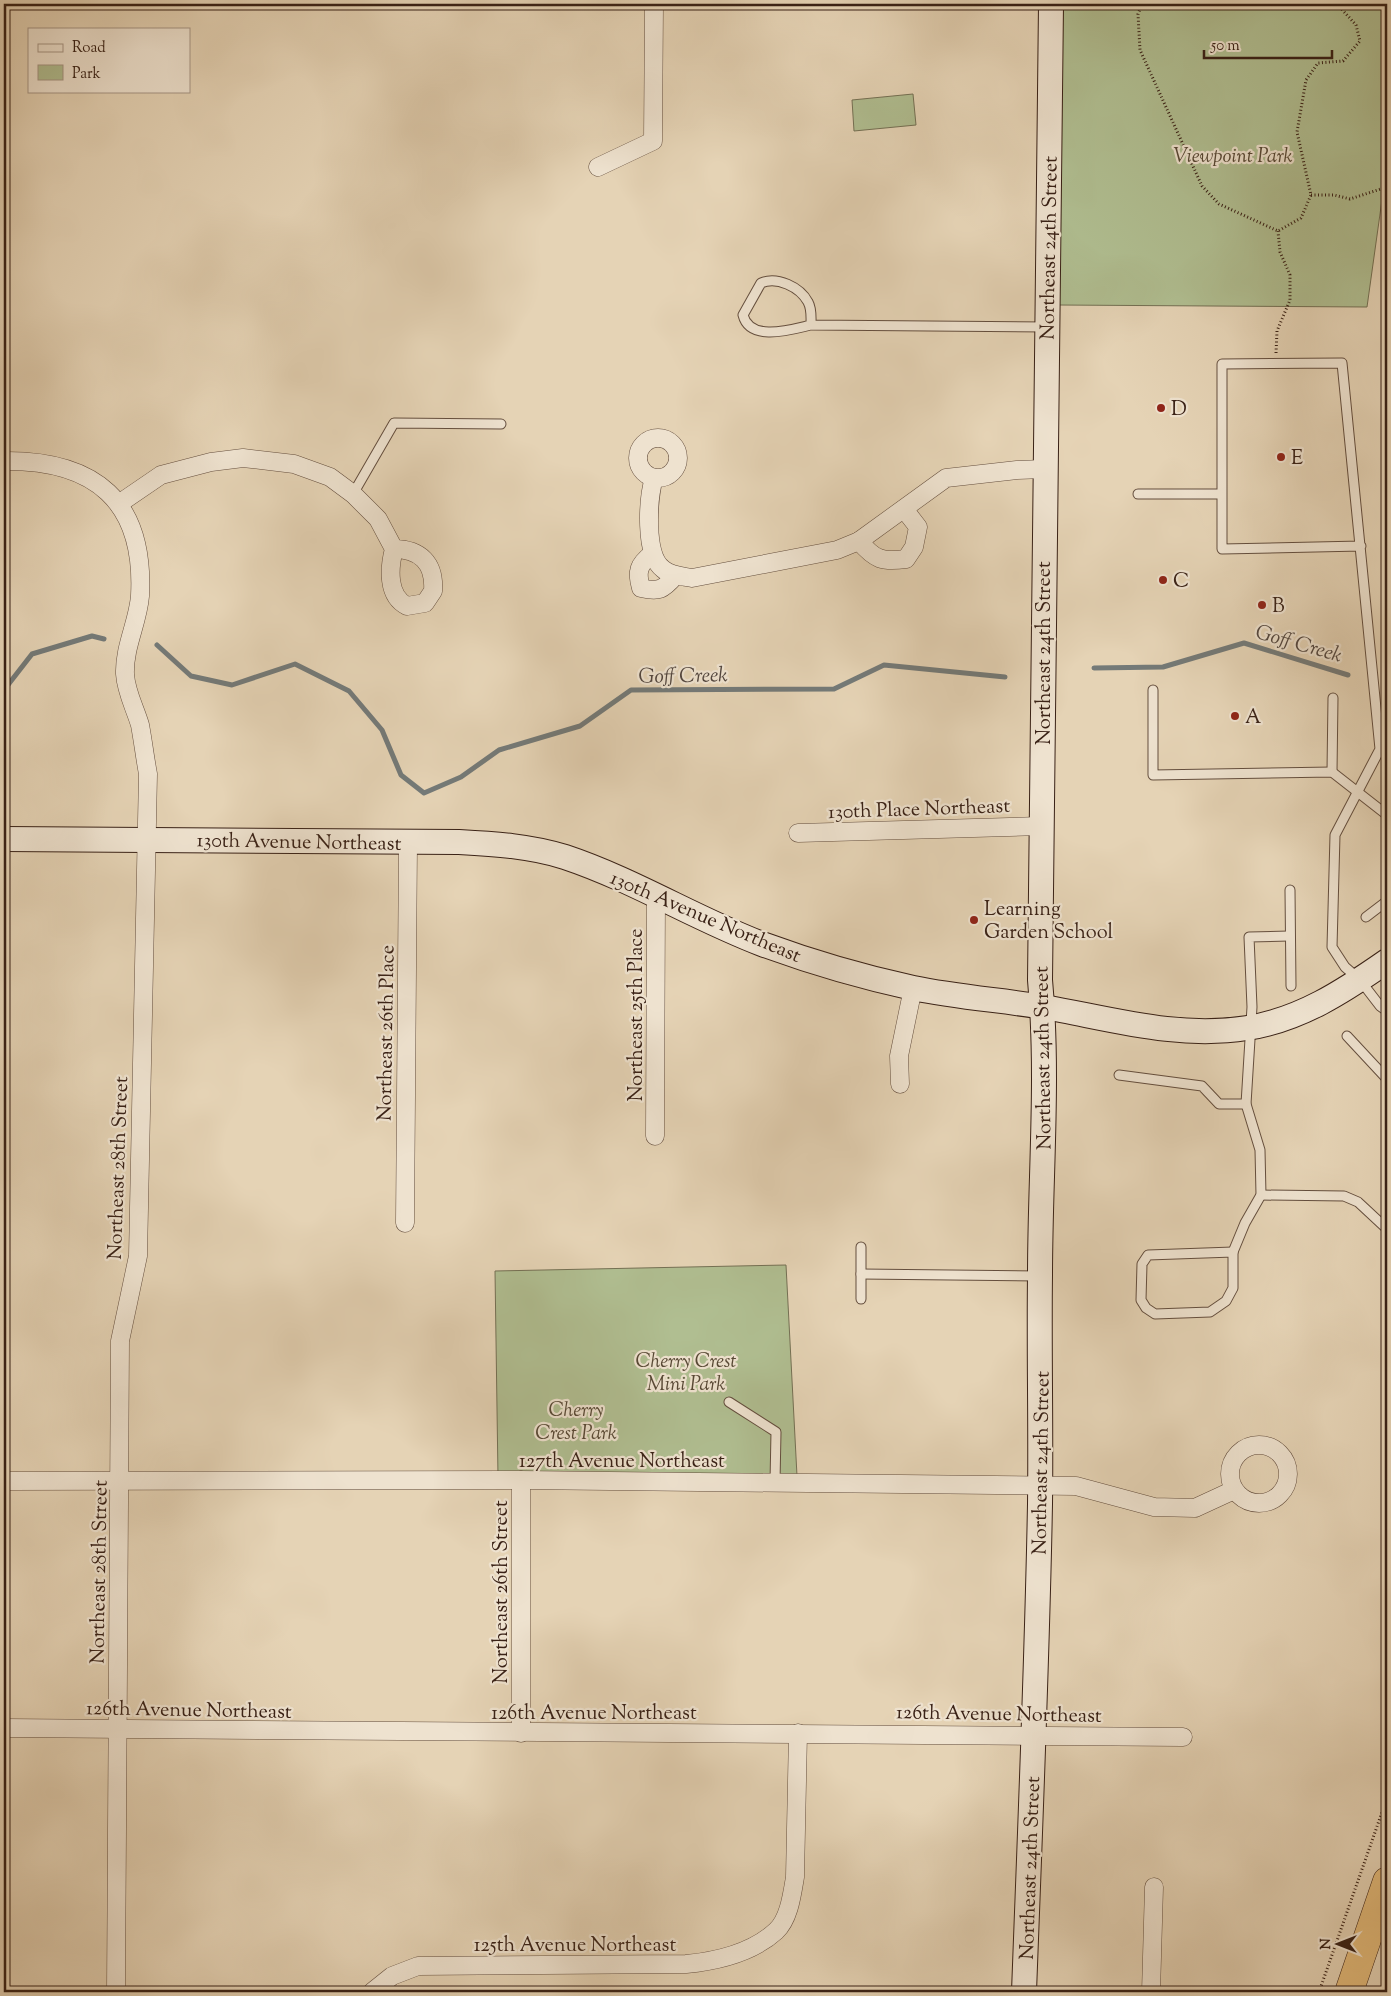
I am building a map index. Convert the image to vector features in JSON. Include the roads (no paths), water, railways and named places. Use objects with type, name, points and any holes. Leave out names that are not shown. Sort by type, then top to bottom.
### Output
[{"type":"highway","points":[[1349,1992],[1387,1881]]},
{"type":"street","points":[[598,167],[653,141],[654,4]]},
{"type":"street","name":"Northeast 24th Street","points":[[1024,1992],[1034,1734],[1040,1485],[1040,1276],[1044,1094],[1043,1007],[1040,980],[1044,469],[1051,4]]},
{"type":"street","points":[[4,460],[53,464],[85,474],[120,503],[161,476],[210,462],[243,458],[294,464],[330,477],[353,494],[378,519],[394,550]]},
{"type":"street","points":[[654,478],[649,536],[663,566],[692,578],[837,550],[859,541],[946,478],[1044,469]]},
{"type":"street","name":"Northeast 28th Street","points":[[116,1992],[120,1341],[138,1256],[148,774],[139,724],[129,695],[125,674],[128,646],[140,598],[140,564],[132,526],[120,503]]},
{"type":"street","points":[[859,541],[870,554],[887,562],[906,559],[914,547],[918,527],[904,509]]},
{"type":"street","name":"130th Place Northeast","points":[[798,833],[1042,826]]},
{"type":"street","name":"130th Avenue Northeast","points":[[4,839],[146,839],[519,846],[564,857],[656,895],[768,946],[811,962],[913,988],[1043,1007],[1167,1030],[1210,1032],[1250,1028],[1288,1018],[1325,1003],[1387,961]]},
{"type":"street","name":"Northeast 26th Place","points":[[405,1223],[408,843]]},
{"type":"street","name":"Northeast 25th Place","points":[[655,1136],[656,895]]},
{"type":"street","points":[[900,1084],[899,1056],[913,988]]},
{"type":"street","name":"127th Avenue Northeast","points":[[4,1481],[522,1480],[1040,1485],[1076,1486],[1154,1507],[1195,1508],[1234,1490]]},
{"type":"street","name":"Northeast 26th Street","points":[[521,1733],[522,1480]]},
{"type":"street","name":"126th Avenue Northeast","points":[[4,1728],[521,1733],[1034,1734],[1183,1737]]},
{"type":"street","name":"125th Avenue Northeast","points":[[373,1991],[392,1976],[418,1966],[686,1964],[717,1961],[742,1952],[776,1931],[791,1900],[795,1878],[798,1733]]},
{"type":"street","points":[[1151,1992],[1154,1887]]},
{"type":"lane","points":[[811,325],[812,312],[809,303],[804,296],[783,281],[770,280],[761,283],[743,315],[749,325],[766,332],[784,332],[811,325],[1047,327]]},
{"type":"lane","points":[[1361,546],[1222,549],[1222,364],[1342,362],[1361,546],[1380,749],[1335,835],[1332,946],[1345,967],[1360,980],[1380,1006],[1387,1011]]},
{"type":"lane","points":[[353,494],[394,423],[501,424]]},
{"type":"lane","points":[[1138,494],[1221,494]]},
{"type":"lane","points":[[1153,690],[1153,776],[1332,772],[1387,815]]},
{"type":"lane","points":[[1332,772],[1333,698]]},
{"type":"lane","points":[[1290,890],[1291,986]]},
{"type":"lane","points":[[1366,917],[1387,901]]},
{"type":"lane","points":[[1232,1252],[1148,1255],[1142,1264],[1141,1300],[1146,1308],[1155,1314],[1210,1312],[1226,1302],[1233,1288],[1232,1252],[1245,1223],[1261,1195],[1260,1150],[1246,1104],[1252,1007],[1249,937],[1289,936]]},
{"type":"lane","points":[[1347,1036],[1387,1079]]},
{"type":"lane","points":[[1119,1076],[1202,1086],[1219,1104],[1246,1104]]},
{"type":"lane","points":[[1261,1195],[1344,1196],[1358,1202],[1387,1228]]},
{"type":"lane","points":[[861,1247],[861,1299]]},
{"type":"lane","points":[[861,1274],[1040,1276]]},
{"type":"lane","points":[[729,1402],[776,1432],[775,1482]]},
{"type":"waterway","name":"Goff Creek","points":[[4,690],[32,654],[92,636],[104,639]]},
{"type":"waterway","name":"Goff Creek","points":[[1094,668],[1163,667],[1244,643],[1348,675]]},
{"type":"waterway","name":"Goff Creek","points":[[157,645],[191,676],[232,685],[295,664],[349,691],[382,730],[401,775],[424,793],[461,777],[499,750],[580,726],[631,690],[834,689],[884,665],[1005,677]]},
{"type":"place","name":"D","points":[[1161,408]]},
{"type":"place","name":"E","points":[[1281,457]]},
{"type":"place","name":"C","points":[[1163,580]]},
{"type":"place","name":"B","points":[[1262,605]]},
{"type":"place","name":"A","points":[[1235,716]]},
{"type":"place","name":"Learning Garden School","points":[[974,920]]},
{"type":"park label","name":"Viewpoint Park","points":[[1233,155]]},
{"type":"park label","name":"Cherry Crest Mini Park","points":[[686,1372]]},
{"type":"park label","name":"Cherry Crest Park","points":[[576,1420]]}]
